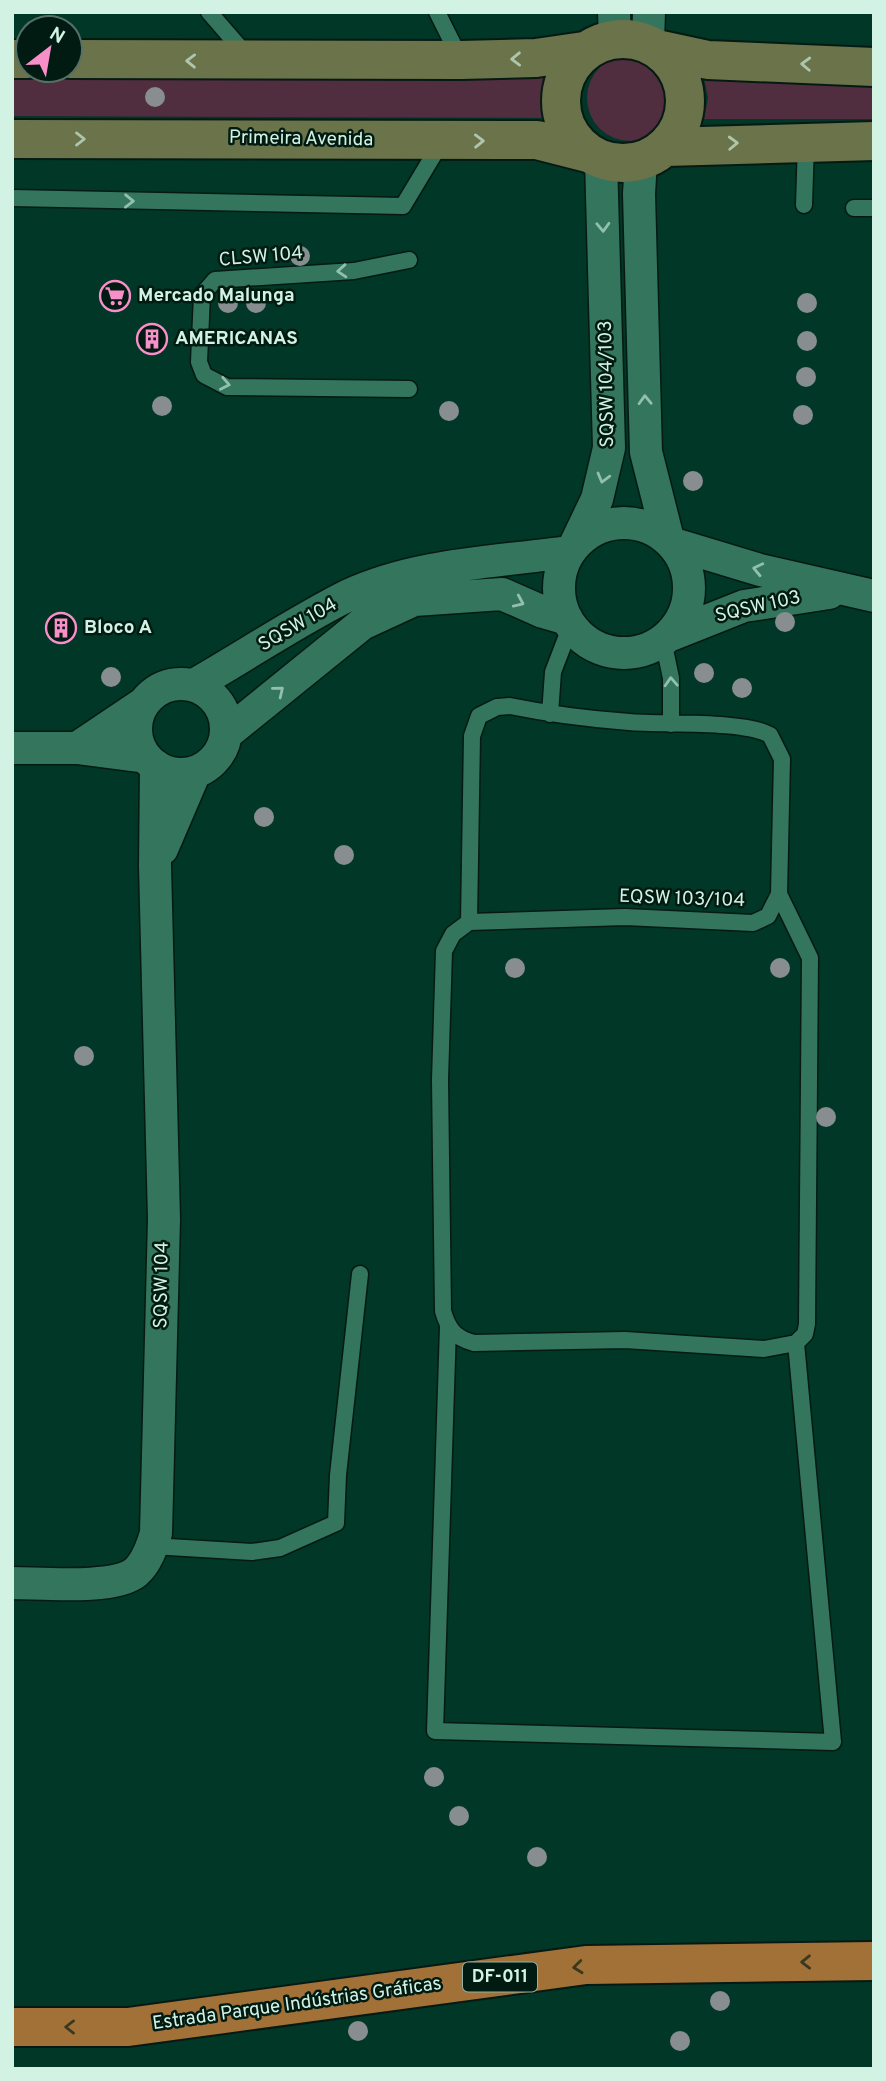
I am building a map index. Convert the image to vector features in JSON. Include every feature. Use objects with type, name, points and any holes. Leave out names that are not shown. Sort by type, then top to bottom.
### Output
[{"type":"main road","points":[[84,60],[536,58],[628,35],[708,60],[874,67]]},
{"type":"main road","points":[[628,35],[675,67],[685,90],[684,115],[674,138],[653,153]]},
{"type":"main road","points":[[628,35],[566,75],[561,103],[569,131],[595,156],[614,163],[653,153],[807,141],[874,141]]},
{"type":"main road","name":"Primeira Avenida","points":[[12,139],[316,137],[442,141],[537,140],[595,156]]},
{"type":"main road","name":"Estrada Parque Indústrias Gráficas","points":[[12,2027],[128,2027],[586,1965],[874,1961]]},
{"type":"street","name":"SQSW 104/103","points":[[653,153],[642,305],[646,452],[671,542]]},
{"type":"street","name":"SQSW 104/103","points":[[572,548],[597,499],[609,448],[605,302],[595,156]]},
{"type":"street","name":"SQSW 104/103","points":[[605,302],[642,305]]},
{"type":"street","points":[[631,522],[651,528],[671,542],[684,561],[690,580],[689,600],[683,619],[667,638],[635,652],[615,653],[596,647],[569,622],[558,585],[572,548],[591,531],[610,523],[631,522]]},
{"type":"street","name":"SQSW 103","points":[[671,542],[861,594]]},
{"type":"street","name":"SQSW 104","points":[[226,734],[410,588],[468,564],[572,548]]},
{"type":"street","name":"SQSW 104","points":[[194,685],[349,596],[410,588],[502,594],[569,622]]},
{"type":"street","name":"SQSW 103","points":[[667,638],[744,606],[781,598],[861,594]]},
{"type":"street","points":[[12,748],[77,748],[151,761],[181,774],[195,772],[216,758],[226,734],[222,709],[205,690],[194,685],[166,686],[77,748]]},
{"type":"street","points":[[145,703],[136,724],[140,747],[151,761]]},
{"type":"street","name":"SQSW 104","points":[[12,1583],[115,1582],[137,1571],[152,1546],[156,1533],[164,1219],[151,761]]},
{"type":"street","name":"SQSW 104","points":[[155,866],[195,772]]},
{"type":"lane","points":[[209,12],[252,61]]},
{"type":"lane","points":[[437,12],[461,60]]},
{"type":"lane","points":[[12,198],[403,206],[442,141]]},
{"type":"lane","points":[[804,205],[807,141]]},
{"type":"lane","points":[[854,208],[874,208]]},
{"type":"lane","name":"CLSW 104","points":[[409,260],[354,271],[215,280],[202,295],[199,362],[204,375],[220,386],[409,389]]},
{"type":"lane","points":[[550,714],[553,671],[569,622]]},
{"type":"lane","points":[[667,638],[671,678],[671,724]]},
{"type":"lane","points":[[448,1327],[463,1340],[474,1343],[625,1340],[764,1349],[796,1343],[805,1334],[807,1324],[810,958],[779,894],[782,759],[774,741],[757,729],[550,714],[497,707],[480,716],[472,736],[469,922],[453,934],[444,951],[440,1080],[443,1311],[448,1327],[435,1731],[833,1742],[796,1343]]},
{"type":"lane","name":"EQSW 103/104","points":[[469,922],[625,917],[753,923],[768,916],[779,894]]},
{"type":"lane","points":[[152,1546],[252,1552],[280,1548],[336,1523],[338,1475],[360,1274]]},
{"type":"shaded area","points":[[622,55],[638,55],[661,67],[670,81],[673,98],[670,115],[661,129],[638,141],[622,141],[606,134],[594,122],[587,106],[587,90],[594,74],[606,62]]},
{"type":"shaded area","points":[[12,75],[14,84],[84,84],[84,75],[556,77],[552,100],[556,118],[12,116]]},
{"type":"shaded area","points":[[704,78],[874,78],[874,119],[704,119],[708,98]]},
{"type":"place","name":"Mercado Malunga","points":[[115,296]]},
{"type":"place","name":"AMERICANAS","points":[[152,339]]},
{"type":"place","name":"Bloco A","points":[[61,628]]}]
